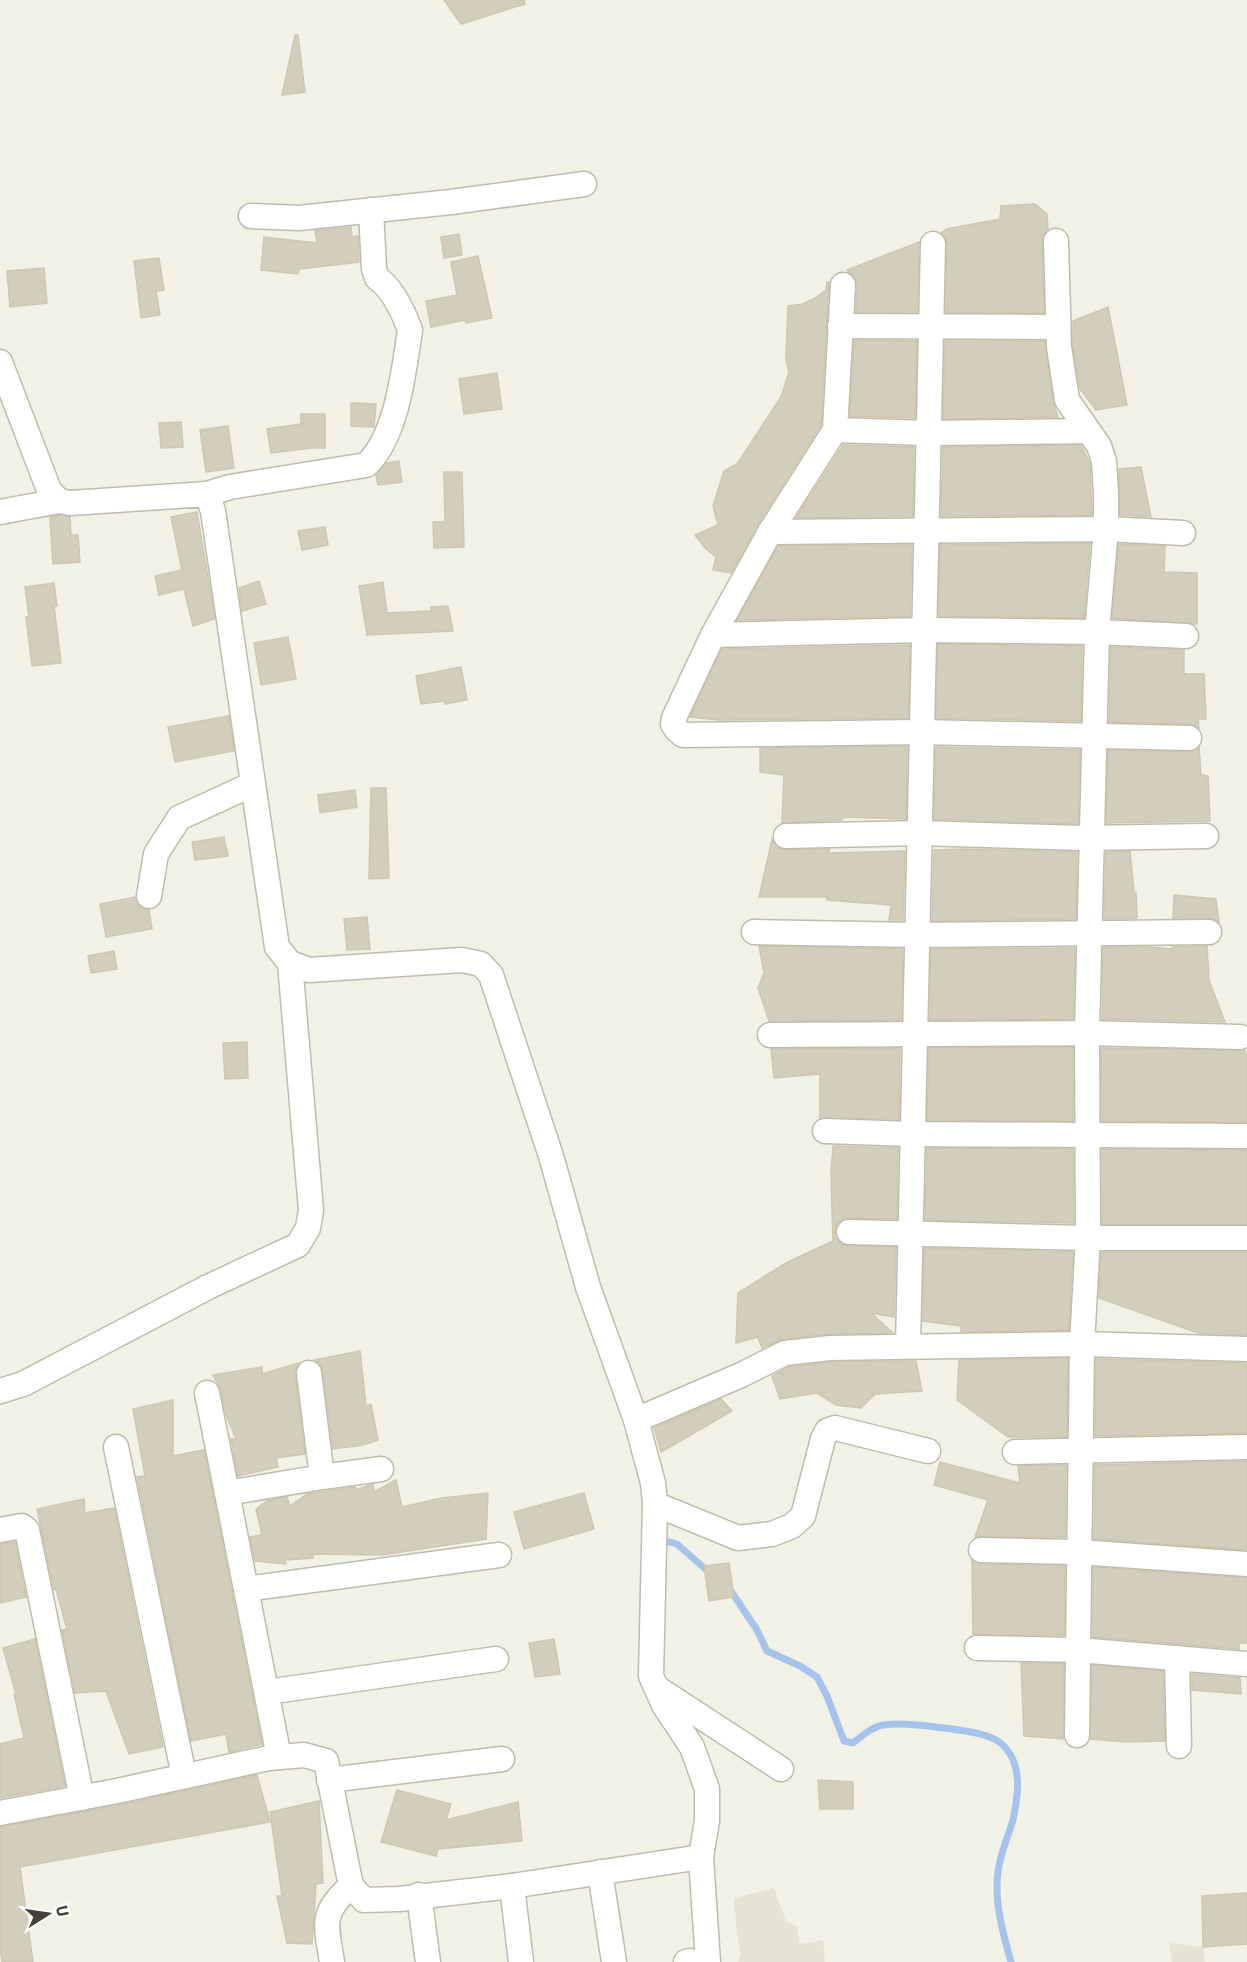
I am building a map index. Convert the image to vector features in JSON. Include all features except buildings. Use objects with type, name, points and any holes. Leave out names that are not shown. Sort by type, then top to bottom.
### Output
[{"type":"street","points":[[251,216],[299,218],[451,202],[584,184]]},
{"type":"street","points":[[0,512],[59,501],[70,503],[207,494],[230,487],[366,465],[375,457],[391,428],[410,330],[404,314],[385,283],[376,278],[371,210]]},
{"type":"street","points":[[1056,241],[1059,347],[1067,400],[1099,446],[1104,461],[1106,529],[1097,632],[1088,1034],[1088,1238],[1082,1344],[1080,1449],[1077,1735]]},
{"type":"street","points":[[908,1346],[933,244]]},
{"type":"street","points":[[843,285],[835,430],[770,532],[713,634],[674,718],[673,724],[677,730],[683,735],[922,732],[1189,738]]},
{"type":"street","points":[[840,326],[1058,327]]},
{"type":"street","points":[[0,362],[49,490],[59,501]]},
{"type":"street","points":[[835,430],[928,433],[1088,430]]},
{"type":"street","points":[[207,494],[213,511],[277,946],[290,963],[309,970],[462,960],[481,964],[491,975],[551,1156],[588,1287],[636,1420],[653,1483],[655,1504],[651,1676],[664,1705],[692,1747],[707,1789],[707,1821],[701,1857],[708,1962]]},
{"type":"street","points":[[770,532],[1106,529],[1183,533]]},
{"type":"street","points":[[713,634],[924,630],[1097,632],[1186,636]]},
{"type":"street","points":[[149,896],[156,854],[179,818],[253,784]]},
{"type":"street","points":[[786,836],[920,833],[1093,838],[1206,836]]},
{"type":"street","points":[[754,932],[918,935],[1209,932]]},
{"type":"street","points":[[0,1390],[33,1380],[208,1287],[298,1245],[308,1228],[311,1210],[290,963]]},
{"type":"street","points":[[770,1035],[1088,1034],[1240,1037]]},
{"type":"street","points":[[825,1131],[912,1134],[1247,1136]]},
{"type":"street","points":[[849,1232],[1088,1238],[1247,1238]]},
{"type":"street","points":[[636,1420],[741,1375],[785,1353],[830,1348],[1082,1344],[1247,1349]]},
{"type":"street","points":[[309,1373],[322,1477]]},
{"type":"street","points":[[207,1393],[279,1757]]},
{"type":"street","points":[[655,1504],[738,1538],[772,1534],[792,1526],[803,1516],[827,1431],[835,1428],[928,1451]]},
{"type":"street","points":[[116,1447],[184,1776]]},
{"type":"street","points":[[1015,1452],[1247,1447]]},
{"type":"street","points":[[228,1493],[381,1469]]},
{"type":"street","points":[[0,1530],[22,1526],[27,1530],[82,1797]]},
{"type":"street","points":[[981,1550],[1079,1552],[1247,1564]]},
{"type":"street","points":[[246,1589],[499,1555]]},
{"type":"street","points":[[977,1648],[1078,1650],[1247,1664]]},
{"type":"street","points":[[1177,1658],[1179,1746]]},
{"type":"street","points":[[267,1692],[496,1659]]},
{"type":"street","points":[[657,1688],[781,1769]]},
{"type":"street","points":[[0,1813],[279,1757],[304,1755],[326,1761],[351,1886],[364,1900],[399,1899],[512,1886],[701,1857]]},
{"type":"street","points":[[329,1780],[502,1759]]},
{"type":"street","points":[[600,1872],[614,1962]]},
{"type":"street","points":[[332,1962],[326,1926],[330,1908],[336,1898],[351,1886]]},
{"type":"street","points":[[512,1886],[521,1962]]},
{"type":"street","points":[[419,1895],[428,1962]]},
{"type":"shaded area","points":[[774,1888],[786,1921],[797,1926],[800,1944],[823,1940],[825,1962],[738,1962],[741,1955],[734,1898]]},
{"type":"shaded area","points":[[1169,1943],[1203,1947],[1205,1962],[1172,1962]]},
{"type":"waterway","points":[[659,1539],[677,1544],[711,1574]]},
{"type":"waterway","points":[[729,1588],[757,1630],[767,1651],[800,1666],[817,1677],[827,1696],[844,1741],[853,1743],[876,1727],[899,1724],[976,1733],[992,1738],[1004,1746],[1014,1763],[1018,1782],[1013,1820],[1000,1859],[997,1883],[1000,1917],[1011,1962]]}]
